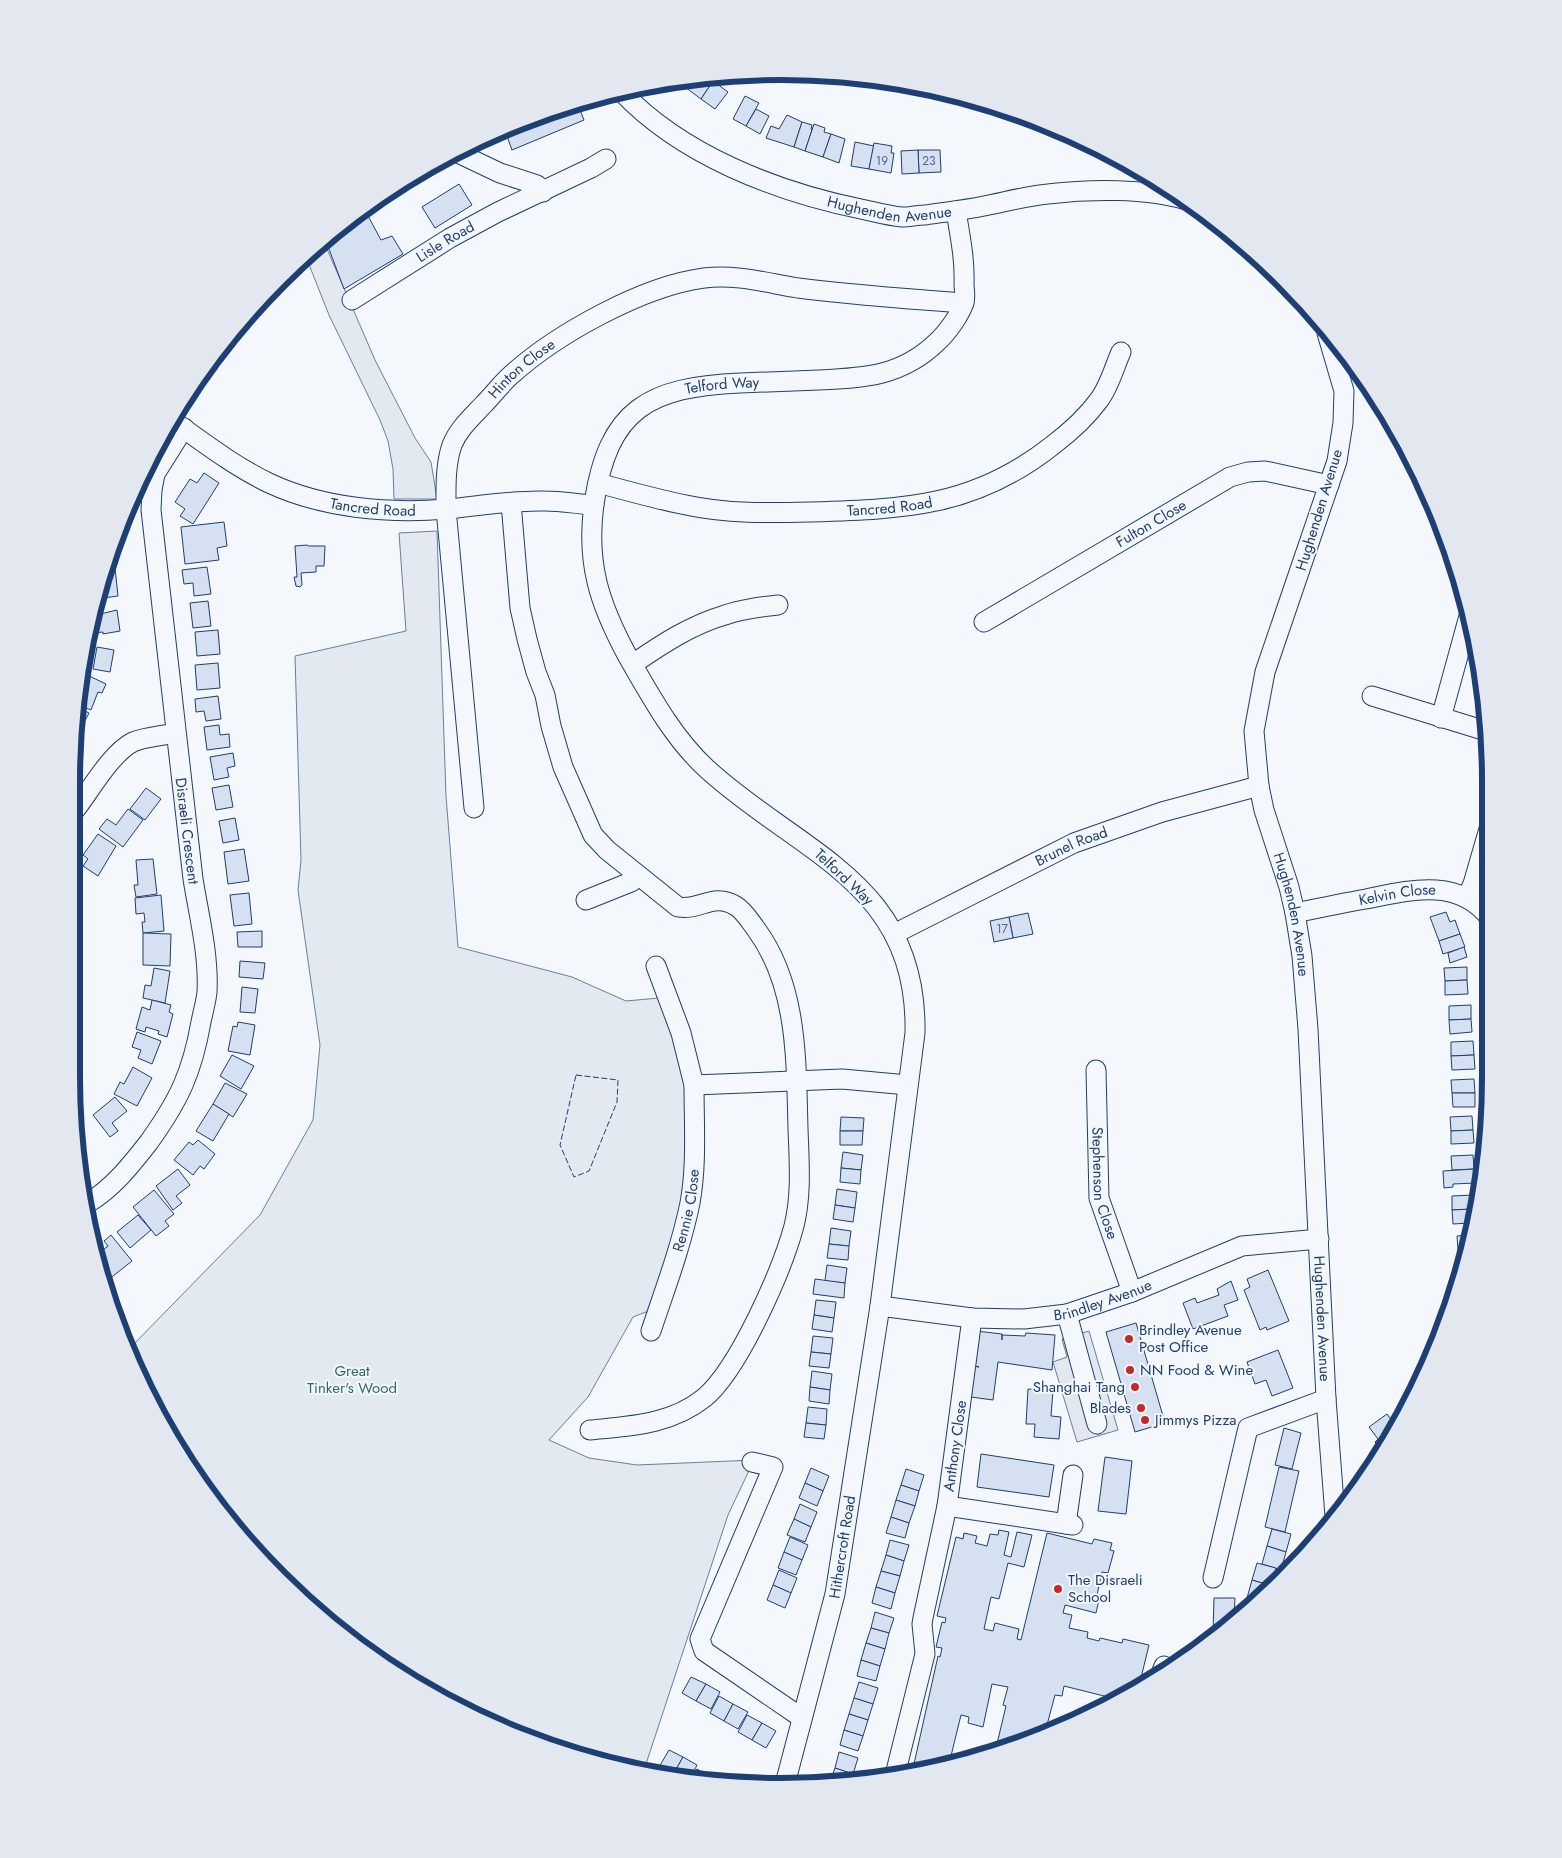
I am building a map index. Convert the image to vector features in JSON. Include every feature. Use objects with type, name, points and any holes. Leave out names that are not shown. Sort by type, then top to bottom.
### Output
[{"type":"street","name":"Hughenden Avenue","points":[[626,97],[637,109],[693,147],[723,163],[794,193],[830,203],[902,217],[956,211],[1056,194],[1119,191],[1166,195]]},
{"type":"street","points":[[464,156],[500,172],[537,185],[543,192]]},
{"type":"street","name":"Lisle Road","points":[[352,300],[450,238],[498,212],[543,192],[606,159]]},
{"type":"street","name":"Telford Way","points":[[880,1306],[915,1033],[912,985],[905,958],[894,934],[869,897],[839,868],[800,838],[751,806],[705,768],[675,734],[633,664],[608,617],[597,587],[592,533],[594,505],[603,462],[619,430],[645,404],[682,389],[709,385],[836,379],[878,375],[896,370],[914,361],[930,349],[946,334],[964,303],[965,266],[956,211]]},
{"type":"street","name":"Hinton Close","points":[[474,808],[446,509],[446,475],[452,446],[461,428],[510,376],[548,347],[602,313],[641,296],[696,280],[728,277],[797,288],[880,297],[964,303]]},
{"type":"street","name":"Tancred Road","points":[[598,483],[686,505],[745,512],[842,511],[906,507],[937,502],[968,493],[1006,476],[1034,460],[1069,432],[1100,399],[1121,352]]},
{"type":"street","name":"Hughenden Avenue","points":[[1335,1506],[1326,1399],[1308,1029],[1302,956],[1289,887],[1264,810],[1259,786],[1254,731],[1265,672],[1337,461],[1343,423],[1344,390],[1341,360]]},
{"type":"street","name":"Tancred Road","points":[[179,425],[245,470],[270,483],[301,496],[328,502],[396,510],[446,509],[544,500],[594,505]]},
{"type":"street","name":"Disraeli Crescent","points":[[91,1201],[101,1195],[119,1178],[169,1114],[182,1090],[196,1052],[207,992],[204,938],[193,880],[151,510],[155,474],[179,425]]},
{"type":"street","name":"Fulton Close","points":[[984,622],[1230,478],[1248,472],[1265,471],[1329,486]]},
{"type":"street","points":[[511,503],[520,608],[526,639],[544,695],[563,767],[593,835],[607,850],[678,907],[684,908],[708,901],[723,900],[738,908],[761,936],[772,957],[786,995],[794,1035],[799,1176],[798,1202],[794,1225],[776,1274],[735,1359],[715,1388],[687,1410],[673,1417],[654,1422],[590,1430]]},
{"type":"street","points":[[633,664],[681,633],[703,623],[746,610],[778,605]]},
{"type":"street","points":[[1441,718],[1465,629]]},
{"type":"street","points":[[1372,696],[1479,729]]},
{"type":"street","points":[[80,803],[122,750],[134,742],[175,733]]},
{"type":"street","name":"Brunel Road","points":[[894,934],[1074,843],[1162,812],[1259,786]]},
{"type":"street","points":[[1467,897],[1473,884],[1482,851]]},
{"type":"street","points":[[586,900],[631,882],[638,876]]},
{"type":"street","name":"Kelvin Close","points":[[1295,913],[1410,890],[1432,889],[1448,891],[1467,897],[1482,909]]},
{"type":"street","name":"Rennie Close","points":[[651,1331],[672,1272],[690,1203],[694,1162],[694,1085],[681,1034],[656,966]]},
{"type":"street","name":"Stephenson Close","points":[[1096,1070],[1099,1198],[1132,1292]]},
{"type":"street","points":[[694,1085],[842,1079],[908,1085]]},
{"type":"street","name":"Brindley Avenue","points":[[880,1306],[972,1318],[1024,1319],[1068,1314],[1132,1292],[1242,1246],[1319,1239]]},
{"type":"street","name":"Hithercroft Road","points":[[787,1778],[835,1594],[880,1306]]},
{"type":"street","points":[[1068,1314],[1097,1424]]},
{"type":"street","name":"Anthony Close","points":[[972,1318],[947,1506],[1070,1525],[1073,1475]]},
{"type":"street","points":[[1214,1578],[1248,1428],[1326,1399]]},
{"type":"street","points":[[752,1462],[773,1466],[700,1639],[704,1650],[802,1718]]},
{"type":"street","points":[[897,1768],[925,1654],[923,1618],[947,1506]]},
{"type":"green space","points":[[327,248],[375,360],[415,438],[431,462],[437,499],[394,499],[393,469],[388,441],[380,420],[329,315],[309,264]]},
{"type":"green space","name":"Great Tinker's Wood","points":[[437,531],[446,796],[458,947],[572,977],[626,1001],[659,998],[673,1027],[686,1091],[687,1188],[651,1310],[633,1317],[588,1397],[549,1440],[589,1458],[637,1465],[754,1460],[728,1515],[646,1765],[556,1741],[513,1725],[471,1706],[430,1684],[354,1633],[285,1573],[225,1504],[174,1428],[152,1387],[133,1345],[260,1215],[313,1120],[320,1045],[298,890],[301,860],[295,656],[406,631],[399,533]]},
{"type":"shaded area","points":[[1089,1331],[1118,1430],[1077,1442],[1053,1362],[1067,1357],[1062,1339]]},
{"type":"building","points":[[711,84],[701,99],[685,87],[690,86]]},
{"type":"building","points":[[711,84],[717,84],[728,92],[715,109],[701,99]]},
{"type":"building","points":[[745,96],[759,103],[746,126],[733,119]]},
{"type":"building","points":[[756,109],[769,116],[760,134],[746,126]]},
{"type":"building","points":[[580,110],[584,120],[512,150],[507,136]]},
{"type":"building","points":[[787,115],[802,122],[794,147],[766,138],[771,126],[779,129]]},
{"type":"building","points":[[802,122],[812,125],[805,151],[794,147]]},
{"type":"building","points":[[814,124],[825,128],[824,132],[831,134],[823,157],[805,151]]},
{"type":"building","points":[[831,134],[845,139],[839,163],[823,157]]},
{"type":"building","points":[[855,142],[874,146],[869,169],[851,166]]},
{"type":"building","points":[[874,143],[892,146],[891,153],[894,153],[891,173],[869,169]]},
{"type":"building","points":[[918,150],[940,150],[941,172],[919,173]]},
{"type":"building","points":[[918,150],[919,173],[902,174],[901,151]]},
{"type":"building","points":[[434,173],[385,203],[431,174]]},
{"type":"building","points":[[459,184],[472,205],[435,228],[422,207]]},
{"type":"building","points":[[368,215],[381,240],[392,236],[403,254],[344,289],[328,246]]},
{"type":"building","points":[[204,473],[219,483],[193,524],[180,516],[185,509],[175,502],[190,479],[197,483]]},
{"type":"building","points":[[224,522],[227,546],[217,548],[219,560],[185,564],[181,527]]},
{"type":"building","points":[[295,546],[325,546],[324,566],[316,566],[316,572],[301,573],[302,585],[300,587],[296,586],[294,577],[297,577]]},
{"type":"building","points":[[207,567],[211,594],[194,596],[193,583],[184,584],[182,570]]},
{"type":"building","points":[[115,568],[118,596],[105,598]]},
{"type":"building","points":[[208,601],[211,626],[193,628],[190,603]]},
{"type":"building","points":[[117,610],[120,631],[103,634],[103,632],[96,633],[101,614]]},
{"type":"building","points":[[218,630],[220,654],[197,656],[195,632]]},
{"type":"building","points":[[97,647],[114,650],[110,672],[93,669]]},
{"type":"building","points":[[218,663],[220,688],[197,690],[195,665]]},
{"type":"building","points":[[88,676],[106,684],[102,693],[98,692],[91,710],[84,707]]},
{"type":"building","points":[[218,696],[221,719],[206,721],[204,711],[196,712],[195,699]]},
{"type":"building","points":[[84,711],[89,713],[83,725]]},
{"type":"building","points":[[219,725],[220,735],[229,734],[230,747],[207,750],[204,727]]},
{"type":"building","points":[[233,753],[235,766],[227,768],[229,777],[214,780],[210,757]]},
{"type":"building","points":[[229,785],[233,807],[216,810],[212,788]]},
{"type":"building","points":[[146,788],[161,799],[145,820],[130,809]]},
{"type":"building","points":[[128,809],[143,820],[123,847],[99,829],[107,819],[116,825]]},
{"type":"building","points":[[235,818],[239,840],[223,843],[219,821]]},
{"type":"building","points":[[98,834],[116,846],[98,876],[83,866],[88,859],[83,855]]},
{"type":"building","points":[[244,849],[249,881],[228,884],[224,852]]},
{"type":"building","points":[[153,859],[157,894],[136,897],[134,885],[138,885],[136,860]]},
{"type":"building","points":[[249,893],[252,924],[234,926],[230,895]]},
{"type":"building","points":[[161,895],[164,931],[143,933],[142,922],[145,922],[144,913],[136,914],[135,898]]},
{"type":"building","points":[[1446,912],[1450,922],[1455,920],[1460,934],[1439,941],[1430,917]]},
{"type":"building","points":[[1028,913],[1033,934],[1013,938],[1009,917]]},
{"type":"building","points":[[1009,917],[1013,938],[994,942],[990,921]]},
{"type":"building","points":[[262,931],[262,947],[238,947],[237,932]]},
{"type":"building","points":[[143,933],[171,934],[170,966],[143,965]]},
{"type":"building","points":[[1460,934],[1465,947],[1443,954],[1439,941]]},
{"type":"building","points":[[1464,947],[1467,957],[1450,963],[1448,953]]},
{"type":"building","points":[[240,961],[265,963],[263,979],[239,977]]},
{"type":"building","points":[[1467,967],[1467,980],[1445,981],[1444,968]]},
{"type":"building","points":[[154,968],[170,971],[165,1003],[143,998],[145,985],[151,986]]},
{"type":"building","points":[[1467,980],[1468,994],[1445,995],[1445,981]]},
{"type":"building","points":[[242,987],[258,989],[255,1013],[240,1012]]},
{"type":"building","points":[[152,1000],[171,1005],[169,1012],[173,1014],[167,1037],[158,1034],[159,1031],[146,1027],[145,1032],[136,1029],[142,1007],[150,1010]]},
{"type":"building","points":[[1471,1005],[1471,1019],[1449,1020],[1449,1006]]},
{"type":"building","points":[[1471,1019],[1472,1032],[1450,1034],[1449,1020]]},
{"type":"building","points":[[238,1022],[255,1025],[250,1055],[228,1051],[233,1026],[237,1027]]},
{"type":"building","points":[[137,1032],[161,1041],[152,1064],[138,1058],[141,1050],[132,1047]]},
{"type":"building","points":[[1473,1041],[1474,1055],[1451,1056],[1451,1042]]},
{"type":"building","points":[[232,1055],[254,1066],[241,1089],[220,1076]]},
{"type":"building","points":[[1474,1055],[1475,1069],[1452,1070],[1451,1056]]},
{"type":"building","points":[[133,1067],[152,1078],[137,1106],[114,1094],[120,1082],[124,1084]]},
{"type":"building","points":[[1474,1079],[1475,1093],[1452,1093],[1451,1080]]},
{"type":"building","points":[[225,1083],[247,1094],[233,1117],[213,1104]]},
{"type":"building","points":[[1452,1093],[1475,1093],[1475,1107],[1453,1107]]},
{"type":"building","points":[[115,1097],[127,1111],[112,1123],[118,1131],[110,1137],[93,1115]]},
{"type":"building","points":[[213,1104],[229,1114],[213,1141],[196,1131]]},
{"type":"building","points":[[1472,1116],[1473,1130],[1451,1131],[1450,1117]]},
{"type":"building","points":[[841,1117],[864,1118],[863,1131],[840,1131]]},
{"type":"building","points":[[1473,1130],[1474,1143],[1451,1144],[1451,1131]]},
{"type":"building","points":[[840,1131],[863,1131],[862,1145],[840,1145]]},
{"type":"building","points":[[198,1140],[215,1154],[204,1169],[200,1166],[193,1175],[174,1160],[189,1142],[193,1145]]},
{"type":"building","points":[[843,1152],[863,1155],[861,1170],[841,1168]]},
{"type":"building","points":[[1473,1155],[1474,1169],[1452,1170],[1451,1156]]},
{"type":"building","points":[[841,1168],[861,1170],[860,1184],[840,1182]]},
{"type":"building","points":[[178,1169],[190,1185],[176,1196],[182,1203],[173,1210],[156,1186]]},
{"type":"building","points":[[1474,1169],[1474,1183],[1453,1184],[1453,1187],[1444,1188],[1443,1171]]},
{"type":"building","points":[[837,1189],[857,1192],[855,1208],[835,1205]]},
{"type":"building","points":[[154,1190],[174,1214],[165,1221],[169,1226],[156,1236],[133,1207]]},
{"type":"building","points":[[1472,1195],[1470,1209],[1452,1210],[1452,1196]]},
{"type":"building","points":[[835,1205],[855,1208],[853,1222],[833,1219]]},
{"type":"building","points":[[1470,1209],[1467,1223],[1453,1224],[1452,1210]]},
{"type":"building","points":[[138,1215],[151,1230],[130,1248],[117,1232]]},
{"type":"building","points":[[831,1228],[851,1231],[849,1246],[829,1244]]},
{"type":"building","points":[[111,1235],[132,1261],[110,1278],[102,1251],[108,1246],[104,1241]]},
{"type":"building","points":[[1464,1235],[1460,1250],[1458,1250],[1457,1236]]},
{"type":"building","points":[[829,1244],[849,1246],[848,1260],[827,1258]]},
{"type":"building","points":[[827,1265],[847,1268],[845,1283],[825,1281]]},
{"type":"building","points":[[1268,1270],[1289,1321],[1267,1330],[1266,1327],[1260,1330],[1244,1290],[1250,1287],[1247,1279]]},
{"type":"building","points":[[815,1279],[845,1283],[844,1298],[813,1294]]},
{"type":"building","points":[[1231,1281],[1238,1300],[1224,1305],[1228,1316],[1193,1329],[1183,1303],[1195,1298],[1197,1303],[1219,1295],[1217,1289]]},
{"type":"building","points":[[816,1300],[836,1302],[834,1318],[814,1315]]},
{"type":"building","points":[[814,1315],[834,1318],[832,1332],[812,1329]]},
{"type":"building","points":[[1136,1323],[1165,1423],[1135,1432],[1106,1332]]},
{"type":"building","points":[[976,1331],[1002,1335],[1025,1336],[1026,1333],[1055,1335],[1052,1370],[998,1362],[993,1400],[971,1397],[975,1366],[973,1366]]},
{"type":"building","points":[[813,1336],[833,1338],[831,1354],[811,1352]]},
{"type":"building","points":[[1278,1350],[1293,1388],[1272,1396],[1266,1380],[1255,1384],[1247,1362]]},
{"type":"building","points":[[811,1352],[831,1354],[829,1368],[809,1366]]},
{"type":"building","points":[[812,1371],[832,1374],[830,1390],[810,1387]]},
{"type":"building","points":[[810,1387],[830,1390],[829,1404],[809,1401]]},
{"type":"building","points":[[1028,1389],[1053,1391],[1051,1416],[1061,1417],[1059,1439],[1034,1437],[1035,1424],[1026,1424]]},
{"type":"building","points":[[808,1407],[827,1409],[826,1425],[806,1423]]},
{"type":"building","points":[[1387,1414],[1392,1421],[1377,1445],[1375,1442],[1378,1439],[1369,1427]]},
{"type":"building","points":[[806,1423],[826,1425],[824,1439],[804,1437]]},
{"type":"building","points":[[1284,1428],[1301,1433],[1292,1469],[1275,1465]]},
{"type":"building","points":[[981,1454],[1054,1465],[1049,1497],[977,1487]]},
{"type":"building","points":[[1105,1457],[1132,1461],[1126,1514],[1098,1511]]},
{"type":"building","points":[[1279,1467],[1299,1471],[1285,1532],[1265,1527]]},
{"type":"building","points":[[811,1468],[829,1476],[823,1491],[805,1483]]},
{"type":"building","points":[[906,1469],[924,1475],[919,1491],[901,1485]]},
{"type":"building","points":[[805,1483],[823,1491],[817,1506],[799,1498]]},
{"type":"building","points":[[901,1485],[919,1491],[915,1506],[896,1500]]},
{"type":"building","points":[[896,1500],[915,1506],[909,1523],[891,1517]]},
{"type":"building","points":[[800,1504],[817,1512],[811,1527],[794,1519]]},
{"type":"building","points":[[891,1517],[909,1523],[905,1538],[886,1533]]},
{"type":"building","points":[[794,1519],[811,1527],[805,1542],[787,1535]]},
{"type":"building","points":[[1272,1529],[1291,1534],[1286,1552],[1267,1546]]},
{"type":"building","points":[[999,1530],[1009,1532],[1004,1555],[1011,1557],[1017,1532],[1032,1535],[1024,1567],[1008,1563],[999,1599],[991,1597],[984,1629],[993,1631],[995,1623],[1019,1629],[1017,1639],[1021,1640],[1047,1533],[1092,1544],[1094,1539],[1112,1543],[1110,1550],[1114,1551],[1108,1573],[1102,1572],[1097,1595],[1100,1595],[1096,1613],[1065,1605],[1063,1613],[1072,1615],[1069,1628],[1088,1632],[1087,1638],[1099,1641],[1100,1638],[1122,1643],[1123,1639],[1149,1645],[1141,1678],[1108,1697],[1064,1686],[1062,1696],[1055,1695],[1048,1725],[997,1744],[1006,1706],[1003,1705],[1008,1687],[992,1684],[983,1727],[968,1723],[969,1717],[961,1715],[951,1757],[918,1765],[914,1764],[938,1656],[940,1657],[942,1648],[936,1647],[942,1622],[945,1623],[946,1618],[937,1616],[956,1537],[963,1539],[964,1533],[977,1536],[975,1543],[987,1546],[990,1534],[998,1535]]},
{"type":"building","points":[[790,1537],[808,1545],[802,1560],[784,1552]]},
{"type":"building","points":[[890,1540],[909,1545],[904,1561],[886,1555]]},
{"type":"building","points":[[1267,1546],[1286,1552],[1280,1570],[1262,1564]]},
{"type":"building","points":[[784,1552],[802,1560],[796,1575],[778,1568]]},
{"type":"building","points":[[886,1555],[904,1561],[900,1576],[881,1571]]},
{"type":"building","points":[[1257,1563],[1276,1568],[1274,1575],[1265,1584],[1252,1580]]},
{"type":"building","points":[[779,1570],[797,1578],[791,1593],[773,1585]]},
{"type":"building","points":[[881,1571],[900,1576],[895,1593],[876,1587]]},
{"type":"building","points":[[1252,1580],[1265,1584],[1249,1599],[1247,1598]]},
{"type":"building","points":[[773,1585],[791,1593],[785,1608],[767,1600]]},
{"type":"building","points":[[876,1587],[895,1593],[891,1609],[872,1603]]},
{"type":"building","points":[[1214,1598],[1235,1598],[1234,1611],[1213,1629]]},
{"type":"building","points":[[875,1612],[894,1618],[889,1633],[871,1628]]},
{"type":"building","points":[[871,1628],[889,1633],[885,1649],[866,1643]]},
{"type":"building","points":[[866,1643],[885,1649],[880,1666],[861,1660]]},
{"type":"building","points":[[861,1660],[880,1666],[876,1681],[857,1676]]},
{"type":"building","points":[[691,1677],[706,1684],[696,1701],[682,1693]]},
{"type":"building","points":[[859,1682],[878,1688],[873,1704],[854,1698]]},
{"type":"building","points":[[706,1684],[720,1692],[711,1709],[696,1701]]},
{"type":"building","points":[[719,1696],[733,1704],[724,1721],[710,1713]]},
{"type":"building","points":[[854,1698],[873,1704],[868,1720],[849,1714]]},
{"type":"building","points":[[733,1704],[748,1712],[738,1729],[724,1721]]},
{"type":"building","points":[[849,1714],[868,1720],[863,1736],[844,1730]]},
{"type":"building","points":[[747,1715],[762,1723],[752,1740],[738,1732]]},
{"type":"building","points":[[762,1723],[776,1731],[766,1748],[752,1740]]},
{"type":"building","points":[[844,1730],[863,1736],[858,1751],[840,1745]]},
{"type":"building","points":[[669,1750],[683,1757],[676,1770],[659,1767]]},
{"type":"building","points":[[839,1752],[858,1758],[853,1774],[835,1768]]},
{"type":"building","points":[[683,1757],[697,1765],[693,1772],[676,1770]]},
{"type":"building","points":[[835,1768],[852,1774],[832,1776]]},
{"type":"building","points":[[697,1769],[705,1773],[695,1772]]},
{"type":"fence","points":[[576,1075],[618,1080],[617,1102],[589,1171],[574,1177],[560,1145],[576,1075]]},
{"type":"place","name":"Brindley Avenue Post Office","points":[[1129,1339]]},
{"type":"place","name":"NN Food & Wine","points":[[1130,1370]]},
{"type":"place","name":"Shanghai Tang","points":[[1135,1387]]},
{"type":"place","name":"Blades","points":[[1141,1408]]},
{"type":"place","name":"Jimmys Pizza","points":[[1145,1420]]},
{"type":"place","name":"The Disraeli School","points":[[1058,1589]]}]
